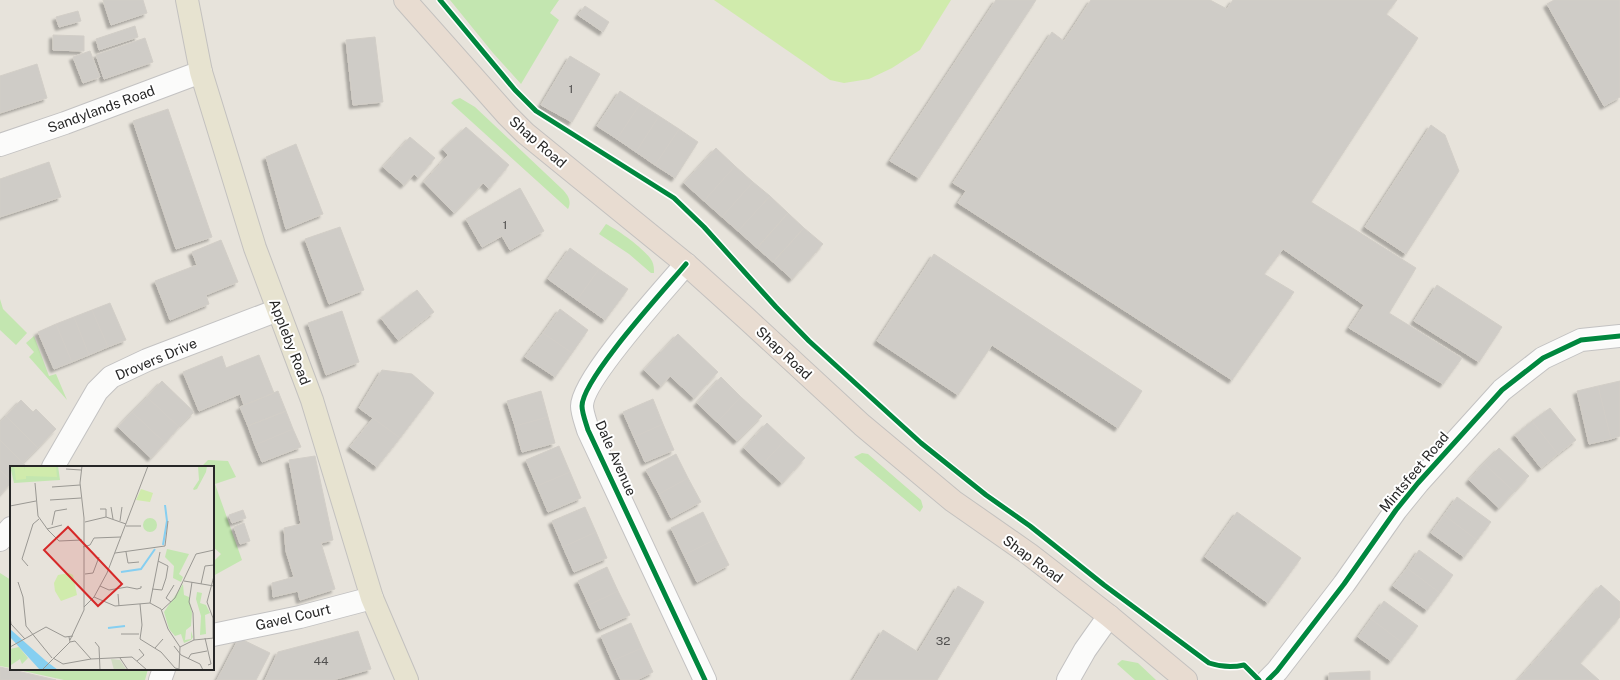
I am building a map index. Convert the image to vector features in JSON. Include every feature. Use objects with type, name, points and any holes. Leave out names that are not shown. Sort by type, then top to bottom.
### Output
[{"type":"highway","name":"Shap Road","points":[[405,0],[516,124],[551,155],[686,264],[862,425],[947,496],[1029,554],[1109,616],[1186,680]]},
{"type":"main road","name":"Appleby Road","points":[[187,0],[202,72],[255,248],[312,400],[372,598],[407,680]]},
{"type":"street","name":"Sandylands Road","points":[[0,145],[202,72]]},
{"type":"street","name":"Dale Avenue","points":[[686,264],[604,363],[588,388],[582,406],[588,430],[705,680]]},
{"type":"street","name":"Drovers Drive","points":[[54,466],[97,391],[111,377],[148,360],[278,310]]},
{"type":"street","name":"Mintsfeet Road","points":[[1268,680],[1277,671],[1344,584],[1396,510],[1418,483],[1502,390],[1543,358],[1581,340],[1620,336]]},
{"type":"street","points":[[0,540],[10,529]]},
{"type":"street","name":"Gavel Court","points":[[214,635],[300,617],[372,598]]},
{"type":"street","points":[[1068,680],[1085,650],[1109,616]]},
{"type":"street","points":[[160,680],[164,670]]},
{"type":"green space","points":[[450,0],[559,0],[550,13],[559,20],[521,84],[493,53]]},
{"type":"green space","points":[[714,0],[951,0],[920,50],[892,68],[869,79],[844,83],[830,80]]},
{"type":"green space","points":[[460,98],[475,107],[562,189],[569,198],[570,203],[568,209],[451,103]]},
{"type":"green space","points":[[606,224],[624,235],[649,256],[654,266],[654,273],[651,273],[629,254],[599,234]]},
{"type":"green space","points":[[0,299],[3,309],[27,333],[16,345],[0,330]]},
{"type":"green space","points":[[34,336],[49,376],[56,374],[67,400],[29,357],[34,352],[26,343]]},
{"type":"green space","points":[[862,453],[868,454],[921,500],[923,507],[920,512],[854,457]]},
{"type":"green space","points":[[208,460],[228,461],[236,477],[215,484],[242,560],[214,575],[214,561],[221,554],[214,548],[214,466],[202,466]]},
{"type":"green space","points":[[0,573],[10,579],[10,668],[0,666]]},
{"type":"green space","points":[[1122,660],[1138,663],[1156,680],[1135,680],[1117,664]]},
{"type":"green space","points":[[19,670],[148,670],[145,680],[64,680]]},
{"type":"building","points":[[103,0],[143,0],[147,13],[111,25]]},
{"type":"building","points":[[996,0],[1036,0],[919,178],[890,161]]},
{"type":"building","points":[[1091,0],[1210,0],[1227,9],[1233,0],[1397,0],[1386,14],[1418,38],[1311,202],[1416,268],[1389,313],[1462,358],[1443,384],[1349,328],[1364,305],[1283,249],[1264,274],[1294,292],[1232,380],[958,203],[966,191],[953,183],[1052,32],[1064,41]]},
{"type":"building","points":[[1554,0],[1620,0],[1620,97],[1604,106],[1547,4]]},
{"type":"building","points":[[585,6],[609,22],[603,32],[578,15]]},
{"type":"building","points":[[78,11],[81,21],[59,27],[56,17]]},
{"type":"building","points":[[135,26],[138,37],[99,50],[96,39]]},
{"type":"building","points":[[53,35],[84,36],[84,51],[53,50]]},
{"type":"building","points":[[375,37],[383,102],[353,105],[346,40]]},
{"type":"building","points":[[145,38],[153,62],[104,79],[96,55]]},
{"type":"building","points":[[90,51],[100,77],[83,83],[73,57]]},
{"type":"building","points":[[570,56],[600,74],[572,122],[541,105]]},
{"type":"building","points":[[37,64],[47,98],[0,113],[0,76]]},
{"type":"building","points":[[620,91],[640,104],[617,139],[597,126]]},
{"type":"building","points":[[640,104],[659,116],[636,152],[617,139]]},
{"type":"building","points":[[168,109],[212,237],[176,249],[133,121]]},
{"type":"building","points":[[659,116],[679,129],[655,165],[636,152]]},
{"type":"building","points":[[1431,125],[1445,135],[1459,171],[1406,254],[1365,227]]},
{"type":"building","points":[[466,127],[509,165],[489,189],[483,183],[454,213],[424,182],[448,155],[443,149]]},
{"type":"building","points":[[679,129],[698,142],[675,178],[655,165]]},
{"type":"building","points":[[410,137],[435,158],[418,178],[414,174],[404,185],[383,167]]},
{"type":"building","points":[[296,144],[323,214],[286,229],[266,157]]},
{"type":"building","points":[[716,148],[735,166],[704,201],[684,183]]},
{"type":"building","points":[[49,162],[61,197],[0,217],[0,179]]},
{"type":"building","points":[[735,166],[753,182],[722,217],[704,201]]},
{"type":"building","points":[[753,182],[770,196],[738,231],[722,217]]},
{"type":"building","points":[[520,188],[544,231],[510,250],[502,236],[482,247],[466,219]]},
{"type":"building","points":[[770,196],[788,213],[757,248],[738,231]]},
{"type":"building","points":[[788,213],[804,228],[773,262],[757,248]]},
{"type":"building","points":[[340,227],[364,290],[329,304],[305,239]]},
{"type":"building","points":[[804,228],[823,244],[792,279],[773,262]]},
{"type":"building","points":[[221,240],[238,282],[206,295],[209,304],[170,320],[155,281],[197,265],[192,252]]},
{"type":"building","points":[[570,248],[599,269],[577,300],[548,279]]},
{"type":"building","points":[[934,254],[1142,391],[1118,428],[992,345],[958,395],[877,341]]},
{"type":"building","points":[[599,269],[628,289],[605,320],[577,300]]},
{"type":"building","points":[[1437,285],[1502,327],[1479,362],[1414,321]]},
{"type":"building","points":[[417,290],[434,312],[398,340],[381,318]]},
{"type":"building","points":[[110,303],[126,340],[108,347],[92,310]]},
{"type":"building","points":[[560,309],[588,330],[572,353],[543,333]]},
{"type":"building","points":[[92,310],[108,347],[89,355],[74,317]]},
{"type":"building","points":[[342,311],[359,362],[326,375],[308,323]]},
{"type":"building","points":[[74,317],[89,355],[72,362],[56,324]]},
{"type":"building","points":[[56,324],[72,362],[54,369],[38,332]]},
{"type":"building","points":[[543,333],[572,353],[555,377],[525,357]]},
{"type":"building","points":[[678,334],[718,372],[694,398],[670,376],[661,386],[644,370]]},
{"type":"building","points":[[259,355],[274,393],[244,405],[240,394],[199,411],[183,372],[222,356],[226,368]]},
{"type":"building","points":[[382,370],[412,374],[434,393],[400,438],[359,408]]},
{"type":"building","points":[[721,377],[741,397],[717,422],[697,403]]},
{"type":"building","points":[[162,381],[194,412],[179,427],[147,397]]},
{"type":"building","points":[[1620,381],[1620,436],[1611,439],[1598,386]]},
{"type":"building","points":[[1598,386],[1611,439],[1589,444],[1577,391]]},
{"type":"building","points":[[278,391],[286,411],[248,426],[240,407]]},
{"type":"building","points":[[541,391],[548,417],[515,426],[507,401]]},
{"type":"building","points":[[147,397],[179,427],[165,443],[132,412]]},
{"type":"building","points":[[741,397],[762,416],[737,441],[717,422]]},
{"type":"building","points":[[653,399],[663,424],[634,437],[623,412]]},
{"type":"building","points":[[21,400],[33,412],[36,409],[56,429],[38,448],[6,416]]},
{"type":"building","points":[[1550,408],[1576,440],[1558,454],[1532,421]]},
{"type":"building","points":[[286,411],[293,429],[255,445],[248,426]]},
{"type":"building","points":[[132,412],[165,443],[151,458],[118,427]]},
{"type":"building","points":[[6,416],[38,448],[23,463],[0,440],[0,422]]},
{"type":"building","points":[[548,417],[555,443],[522,452],[515,426]]},
{"type":"building","points":[[373,418],[400,438],[377,467],[350,447]]},
{"type":"building","points":[[1532,421],[1558,454],[1541,468],[1515,435]]},
{"type":"building","points":[[767,423],[785,440],[762,465],[744,448]]},
{"type":"building","points":[[663,424],[674,450],[645,462],[634,437]]},
{"type":"building","points":[[293,429],[301,447],[262,462],[255,445]]},
{"type":"building","points":[[0,440],[26,466],[10,466],[10,480],[0,470]]},
{"type":"building","points":[[785,440],[805,458],[782,483],[762,465]]},
{"type":"building","points":[[559,446],[570,472],[537,486],[526,460]]},
{"type":"building","points":[[1499,448],[1529,476],[1514,492],[1484,463]]},
{"type":"building","points":[[676,454],[688,478],[659,494],[646,470]]},
{"type":"building","points":[[315,456],[333,540],[321,543],[335,589],[300,600],[298,591],[273,597],[272,583],[294,577],[286,551],[284,528],[301,524],[289,460]]},
{"type":"building","points":[[1484,463],[1514,492],[1499,508],[1469,480]]},
{"type":"building","points":[[0,470],[10,480],[10,484],[0,495]]},
{"type":"building","points":[[570,472],[581,498],[548,512],[537,486]]},
{"type":"building","points":[[688,478],[701,502],[671,518],[659,494]]},
{"type":"building","points":[[1457,497],[1491,522],[1477,540],[1444,515]]},
{"type":"building","points":[[585,507],[596,532],[563,547],[552,521]]},
{"type":"building","points":[[243,510],[246,518],[232,523],[229,515]]},
{"type":"building","points":[[703,512],[716,539],[684,555],[671,528]]},
{"type":"building","points":[[1237,512],[1301,558],[1268,603],[1205,557]]},
{"type":"building","points":[[1444,515],[1477,540],[1464,557],[1431,533]]},
{"type":"building","points":[[244,523],[250,541],[240,544],[234,527]]},
{"type":"building","points":[[596,532],[607,558],[574,572],[563,547]]},
{"type":"building","points":[[716,539],[729,565],[697,582],[684,555]]},
{"type":"building","points":[[1419,550],[1453,575],[1440,593],[1407,568]]},
{"type":"building","points":[[607,567],[618,591],[589,605],[578,581]]},
{"type":"building","points":[[1407,568],[1440,593],[1427,610],[1393,586]]},
{"type":"building","points":[[1601,585],[1620,602],[1620,617],[1580,663],[1599,680],[1518,680]]},
{"type":"building","points":[[958,586],[984,602],[937,680],[853,680],[883,630],[918,652]]},
{"type":"building","points":[[618,591],[630,615],[600,629],[589,605]]},
{"type":"building","points":[[1384,601],[1418,626],[1404,644],[1371,619]]},
{"type":"building","points":[[1371,619],[1404,644],[1391,661],[1358,637]]},
{"type":"building","points":[[631,623],[642,648],[612,661],[601,636]]},
{"type":"building","points":[[358,631],[371,669],[333,680],[265,680],[278,652]]},
{"type":"building","points":[[239,638],[270,653],[256,680],[217,680]]},
{"type":"building","points":[[642,648],[653,672],[637,680],[621,680],[612,661]]},
{"type":"building","points":[[0,667],[56,680],[0,680]]},
{"type":"building","points":[[1370,671],[1370,680],[1329,680],[1329,673]]},
{"type":"cycle path","points":[[440,0],[515,90],[536,111],[674,198],[704,227],[776,307],[809,341],[921,443],[986,495],[1030,526],[1104,585],[1209,663],[1226,667],[1244,665],[1259,680]]},
{"type":"cycle path","points":[[686,264],[609,356],[595,376],[586,393],[582,406],[583,415],[588,430],[705,680]]},
{"type":"cycle path","points":[[1268,680],[1277,671],[1344,584],[1396,510],[1418,483],[1502,390],[1543,358],[1581,340],[1620,336]]}]
